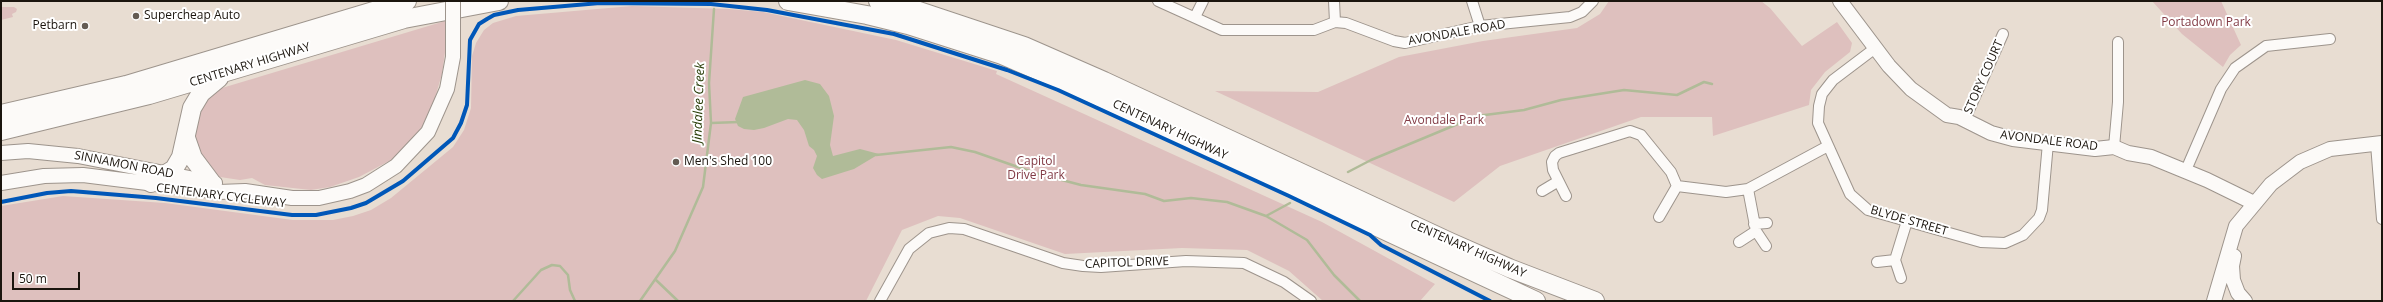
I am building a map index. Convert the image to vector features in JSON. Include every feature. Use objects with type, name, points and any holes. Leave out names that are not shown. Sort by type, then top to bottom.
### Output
[{"type":"highway","name":"CENTENARY HIGHWAY","points":[[1,114],[126,85],[407,1]]},
{"type":"highway","name":"CENTENARY HIGHWAY","points":[[1,131],[84,113],[222,74],[404,19],[499,1]]},
{"type":"highway","name":"CENTENARY HIGHWAY","points":[[788,1],[868,15],[908,25],[1002,55],[1114,104],[1536,301]]},
{"type":"highway","name":"CENTENARY HIGHWAY","points":[[878,1],[920,11],[1024,46],[1104,81],[1450,242],[1516,271],[1594,301]]},
{"type":"highway","points":[[151,183],[169,174],[181,157],[189,117],[197,99],[222,74]]},
{"type":"highway","points":[[186,138],[193,158],[211,182]]},
{"type":"main road","name":"SINNAMON ROAD","points":[[1,152],[28,151],[60,153],[211,182],[245,191],[292,198],[333,196],[366,185],[396,166],[409,155],[428,132],[440,108],[451,74],[454,1]]},
{"type":"main road","name":"AVONDALE ROAD","points":[[1840,1],[1874,49],[1911,89],[1924,100],[1947,115],[1965,119],[1991,133],[2048,143],[2095,149],[2114,147],[2128,153],[2151,157],[2186,170],[2252,206]]},
{"type":"main road","points":[[2214,301],[2234,231],[2238,223],[2271,184],[2300,162],[2330,149],[2379,144]]},
{"type":"main road","name":"SINNAMON ROAD","points":[[1,183],[44,176],[69,174],[219,192],[245,191]]},
{"type":"main road","points":[[2245,301],[2235,287],[2232,266],[2252,206]]},
{"type":"street","points":[[1158,1],[1195,17],[1213,27],[1232,30],[1314,30],[1336,22],[1334,1]]},
{"type":"street","points":[[1195,17],[1203,1]]},
{"type":"street","points":[[1472,1],[1480,26]]},
{"type":"street","name":"AVONDALE ROAD","points":[[1336,22],[1354,25],[1394,41],[1405,43],[1480,26],[1570,17],[1582,12],[1592,1]]},
{"type":"street","name":"STORY COURT","points":[[1965,119],[2003,34]]},
{"type":"street","points":[[2186,170],[2220,89],[2235,68],[2266,46],[2330,39]]},
{"type":"street","points":[[2114,147],[2118,102],[2118,42]]},
{"type":"street","name":"BLYDE STREET","points":[[1874,49],[1833,80],[1822,94],[1819,106],[1818,123],[1850,194],[1858,203],[1868,210],[1994,244],[2005,243],[2023,235],[2034,226],[2042,210],[2048,143]]},
{"type":"street","points":[[1566,196],[1557,182],[1552,162],[1560,153],[1630,131],[1640,135],[1671,172],[1677,186]]},
{"type":"street","points":[[2379,144],[2382,219]]},
{"type":"street","points":[[1677,186],[1726,192],[1748,190],[1828,146]]},
{"type":"street","points":[[1542,191],[1557,182]]},
{"type":"street","points":[[1659,217],[1677,186]]},
{"type":"street","points":[[1748,190],[1755,227],[1766,246]]},
{"type":"street","points":[[1901,278],[1895,260],[1907,220]]},
{"type":"street","points":[[1739,242],[1755,227],[1767,223]]},
{"type":"street","name":"CAPITOL DRIVE","points":[[880,301],[909,249],[929,233],[949,228],[964,229],[1063,263],[1084,266],[1101,267],[1186,261],[1244,263],[1284,282],[1311,301]]},
{"type":"street","points":[[1877,262],[1895,260]]},
{"type":"green space","name":"Avondale Park","points":[[1609,1],[1761,1],[1770,8],[1802,46],[1837,22],[1852,43],[1850,52],[1825,72],[1811,90],[1809,105],[1713,136],[1712,117],[1641,117],[1500,166],[1454,202],[1215,91],[1318,92],[1399,57],[1483,41],[1577,28],[1600,14]]},
{"type":"green space","name":"Portadown Park","points":[[2152,1],[2221,1],[2241,45],[2230,55],[2223,67],[2182,34]]},
{"type":"green space","name":"Capitol Drive Park","points":[[632,6],[729,9],[763,12],[896,40],[997,71],[996,74],[1322,222],[1435,284],[1420,301],[1323,301],[1289,271],[1247,250],[1182,248],[1065,254],[960,218],[938,216],[902,230],[866,301],[1,301],[1,206],[63,196],[165,203],[293,220],[333,220],[353,216],[371,210],[391,198],[453,147],[464,130],[471,108],[472,56],[476,43],[484,30],[493,23],[516,16]]},
{"type":"green space","points":[[1,7],[14,7],[17,9],[16,12],[12,14],[13,17],[1,20]]},
{"type":"green space","points":[[445,21],[446,45],[442,74],[434,101],[425,123],[409,144],[391,160],[359,177],[330,187],[311,190],[265,185],[252,178],[240,180],[220,177],[207,166],[198,154],[193,136],[194,120],[212,91]]},
{"type":"shaded area","points":[[805,80],[820,84],[829,96],[834,116],[830,145],[833,156],[860,149],[879,154],[854,169],[822,179],[817,175],[813,168],[817,156],[814,150],[809,146],[804,130],[797,120],[788,119],[754,130],[744,129],[738,126],[735,119],[743,97]]},
{"type":"waterway","name":"Jindalee Creek","points":[[640,301],[675,251],[703,187],[711,123],[709,83],[714,9]]},
{"type":"waterway","points":[[1348,172],[1371,160],[1477,116],[1524,110],[1561,100],[1624,90],[1677,95],[1704,82],[1712,84]]},
{"type":"waterway","points":[[711,123],[739,122]]},
{"type":"waterway","points":[[876,155],[951,147],[975,152],[1035,173],[1081,185],[1145,194],[1164,201],[1191,198],[1227,202],[1266,216],[1307,240],[1334,275],[1360,301]]},
{"type":"waterway","points":[[1266,216],[1290,203]]},
{"type":"waterway","name":"Jindalee Creek","points":[[513,301],[541,270],[552,265],[560,266],[568,275],[570,290],[575,301]]},
{"type":"waterway","points":[[656,280],[678,301]]},
{"type":"cycle path","name":"CENTENARY CYCLEWAY","points":[[1,202],[47,193],[71,191],[156,198],[292,215],[316,215],[351,208],[366,203],[403,181],[453,138],[461,123],[467,105],[470,40],[479,24],[494,15],[518,10],[600,3],[711,4],[767,10],[894,34],[1007,70],[1058,90],[1289,196],[1370,235],[1381,245],[1490,301]]},
{"type":"place","name":"Supercheap Auto","points":[[136,16]]},
{"type":"place","name":"Petbarn","points":[[85,26]]},
{"type":"place","name":"Men's Shed 100","points":[[676,162]]}]
